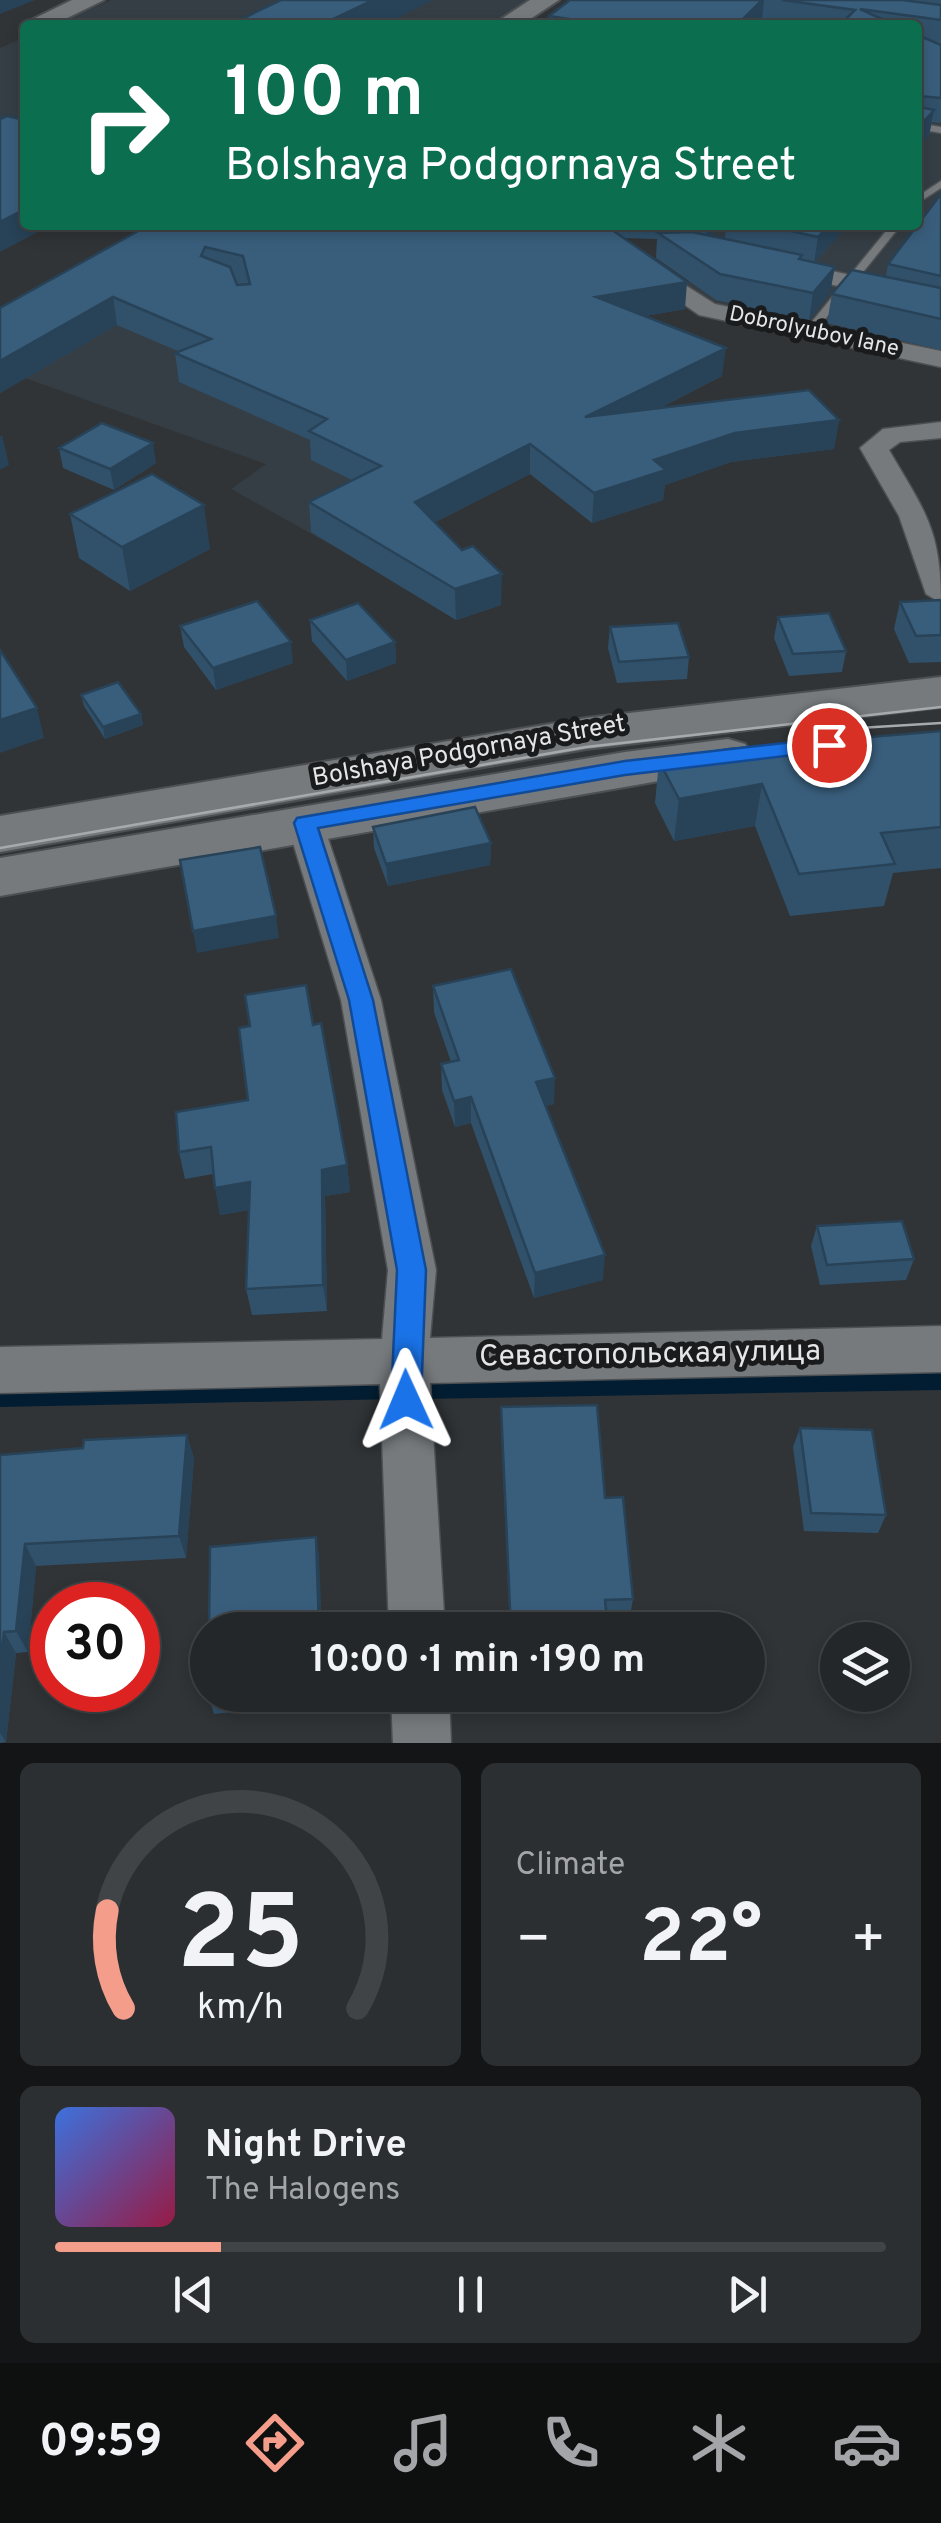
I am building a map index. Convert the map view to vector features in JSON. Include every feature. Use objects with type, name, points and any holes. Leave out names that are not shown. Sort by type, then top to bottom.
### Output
[{"type":"main road","points":[[44,20],[92,0]]},
{"type":"main road","points":[[513,20],[547,0]]},
{"type":"main road","name":"Bolshaya Podgornaya Street","points":[[0,834],[613,726],[779,705],[941,692]]},
{"type":"main road","name":"Bolshaya Podgornaya Street","points":[[0,877],[625,768],[795,747],[930,739]]},
{"type":"street","name":"Dobrolyubov lane","points":[[637,248],[707,310],[941,359]]},
{"type":"street","points":[[759,262],[848,288]]},
{"type":"street","points":[[941,430],[893,435],[874,448],[913,516],[941,594]]},
{"type":"street","points":[[305,823],[361,1000],[412,1270],[404,1361],[416,1612]]},
{"type":"street","name":"Севастопольская улица","points":[[0,1370],[941,1349]]},
{"type":"street","points":[[421,1712],[422,1743]]},
{"type":"lane","points":[[810,331],[892,230]]},
{"type":"shaded area","points":[[111,0],[533,0],[498,20],[65,20]]},
{"type":"shaded area","points":[[20,39],[20,133],[0,131],[0,48]]},
{"type":"shaded area","points":[[922,86],[941,88],[941,353],[713,302],[685,285],[719,244],[684,230],[922,230]]},
{"type":"shaded area","points":[[139,246],[722,376],[360,561],[231,489],[266,464],[0,369],[0,328]]},
{"type":"building","points":[[281,0],[373,0],[331,20],[239,20]]},
{"type":"building","points":[[570,0],[762,0],[742,20],[576,20],[549,16]]},
{"type":"building","points":[[782,0],[902,0],[941,5],[941,20],[860,9],[884,20],[845,20],[855,10]]},
{"type":"building","points":[[922,37],[941,45],[941,98],[922,96]]},
{"type":"building","points":[[922,107],[934,110],[922,124]]},
{"type":"building","points":[[0,119],[20,119],[20,212],[0,222]]},
{"type":"building","points":[[941,194],[941,276],[888,264],[914,230],[922,230],[922,219]]},
{"type":"building","points":[[140,230],[612,230],[687,282],[596,297],[726,348],[585,417],[809,390],[839,420],[735,433],[654,460],[666,470],[594,493],[530,444],[415,502],[462,550],[473,546],[502,574],[455,589],[309,502],[381,466],[309,431],[327,419],[175,353],[211,339],[113,297],[0,361],[0,308]],"holes":[[[205,247],[243,256],[250,284],[237,285],[230,267],[201,256]]]},
{"type":"building","points":[[786,230],[824,230],[818,237]]},
{"type":"building","points":[[692,232],[802,255],[799,259],[835,267],[813,293],[720,274],[658,233]]},
{"type":"building","points":[[852,270],[941,288],[941,319],[832,294]]},
{"type":"building","points":[[102,423],[153,443],[110,469],[59,448]]},
{"type":"building","points":[[152,474],[204,505],[122,547],[70,514]]},
{"type":"building","points":[[941,600],[941,635],[916,636],[900,602]]},
{"type":"building","points":[[257,601],[291,642],[213,668],[180,626]]},
{"type":"building","points":[[358,603],[395,642],[346,660],[310,620]]},
{"type":"building","points":[[829,613],[846,651],[793,654],[778,617]]},
{"type":"building","points":[[678,623],[689,657],[619,662],[610,627]]},
{"type":"building","points":[[0,650],[37,708],[0,720]]},
{"type":"building","points":[[118,682],[141,714],[103,727],[81,695]]},
{"type":"building","points":[[941,731],[941,827],[881,833],[895,864],[799,874],[762,784],[679,799],[659,761],[729,749]]},
{"type":"building","points":[[475,807],[491,843],[386,864],[373,827]]},
{"type":"building","points":[[260,847],[276,916],[193,931],[180,860]]},
{"type":"building","points":[[511,969],[555,1078],[536,1082],[605,1255],[535,1273],[471,1097],[454,1101],[441,1064],[459,1060],[433,986]]},
{"type":"building","points":[[306,985],[313,1025],[321,1023],[347,1165],[322,1170],[323,1285],[246,1289],[250,1182],[215,1188],[211,1147],[179,1152],[176,1112],[248,1100],[239,1028],[250,1026],[245,995]]},
{"type":"building","points":[[902,1221],[914,1259],[827,1265],[817,1226]]},
{"type":"building","points":[[597,1405],[605,1498],[623,1497],[633,1599],[605,1600],[606,1612],[510,1612],[501,1407]]},
{"type":"building","points":[[800,1428],[872,1430],[886,1515],[811,1513]]},
{"type":"building","points":[[187,1435],[179,1536],[25,1544],[16,1631],[4,1632],[0,1666],[0,1455],[83,1448],[84,1440]]},
{"type":"building","points":[[316,1537],[318,1612],[209,1612],[210,1547]]},
{"type":"waterway","points":[[417,1390],[941,1381]]},
{"type":"waterway","points":[[0,1398],[397,1390]]},
{"type":"tram line","points":[[0,848],[586,747],[941,707]]},
{"type":"tram line","points":[[859,728],[941,723]]},
{"type":"route","points":[[406,1400],[404,1361],[412,1270],[361,1000],[305,823],[625,768],[829,745]]}]
